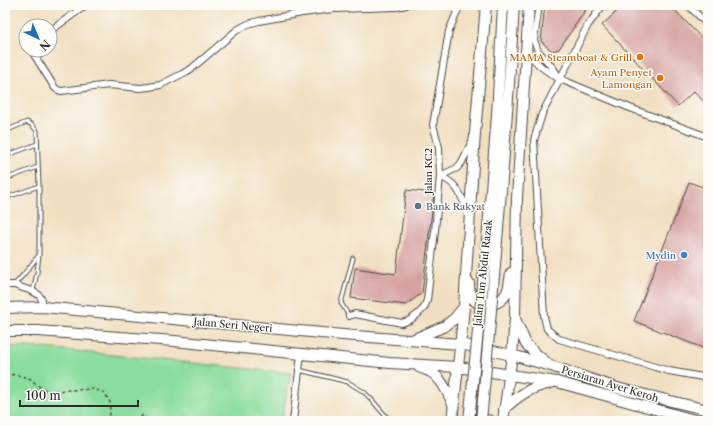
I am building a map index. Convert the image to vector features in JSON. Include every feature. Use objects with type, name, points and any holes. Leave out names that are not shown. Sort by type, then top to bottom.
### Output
[{"type":"main road","points":[[452,421],[464,307],[486,5]]},
{"type":"main road","name":"Jalan Tun Abdul Razak","points":[[468,421],[487,241],[497,115],[503,5]]},
{"type":"main road","name":"Jalan Tun Abdul Razak","points":[[481,421],[500,206],[514,5]]},
{"type":"main road","points":[[503,421],[508,375],[512,356],[515,319],[517,198],[529,5]]},
{"type":"main road","points":[[468,251],[470,293],[475,302],[487,306],[498,303],[507,294],[516,248]]},
{"type":"main road","name":"Jalan Seri Negeri","points":[[5,308],[43,307],[460,344]]},
{"type":"main road","points":[[412,340],[444,326],[454,319],[464,307]]},
{"type":"main road","points":[[515,319],[526,344],[534,353],[551,366]]},
{"type":"main road","points":[[5,331],[38,331],[159,340],[412,365],[458,367]]},
{"type":"main road","name":"Persiaran Ayer Keroh","points":[[460,344],[551,366],[617,388],[708,410]]},
{"type":"main road","points":[[412,365],[431,372],[446,389],[453,404]]},
{"type":"main road","name":"Persiaran Ayer Keroh","points":[[458,367],[557,382],[698,421]]},
{"type":"main road","points":[[504,409],[515,398],[528,390],[557,382]]},
{"type":"main road","points":[[468,421],[476,417],[491,421]]},
{"type":"street","points":[[58,25],[86,5]]},
{"type":"street","points":[[36,58],[55,88],[61,91],[109,86],[140,88],[149,87],[160,85],[182,74],[237,30],[248,24],[270,18],[333,9],[397,7],[406,5]]},
{"type":"street","name":"Jalan KC2","points":[[350,316],[355,314],[402,322],[410,320],[424,308],[427,300],[440,176],[438,147],[433,125],[449,31],[460,5]]},
{"type":"street","points":[[539,5],[534,40],[538,51],[553,68],[560,79]]},
{"type":"street","points":[[603,5],[588,25],[542,114],[534,140],[546,329],[559,339],[669,371],[708,378]]},
{"type":"street","points":[[688,5],[708,25]]},
{"type":"street","points":[[526,45],[529,54],[534,61],[546,71],[560,79],[630,108],[708,137]]},
{"type":"street","points":[[440,176],[457,168],[462,162],[476,133]]},
{"type":"street","points":[[440,176],[450,180],[457,188],[470,216]]},
{"type":"street","points":[[5,285],[14,285],[39,295],[42,300],[43,307]]},
{"type":"street","points":[[293,421],[301,354]]},
{"type":"lane","points":[[5,131],[27,122],[37,131],[39,255],[38,273],[32,292]]},
{"type":"lane","points":[[5,156],[37,144]]},
{"type":"lane","points":[[5,179],[38,167]]},
{"type":"lane","points":[[5,198],[38,186]]},
{"type":"lane","points":[[14,285],[39,255]]},
{"type":"lane","points":[[350,316],[341,303],[353,258]]},
{"type":"lane","points":[[298,370],[348,382],[356,386],[371,399],[390,421]]},
{"type":"path","points":[[5,374],[29,378],[40,387],[48,391],[93,389],[105,393],[110,402],[110,421]]},
{"type":"path","points":[[136,421],[144,415],[149,421]]},
{"type":"path","points":[[196,421],[208,421]]},
{"type":"green space","points":[[5,346],[44,348],[291,373],[281,421],[5,421]]},
{"type":"building","points":[[545,5],[589,5],[559,49],[552,51],[541,41]]},
{"type":"building","points":[[624,5],[670,5],[708,45],[708,106],[694,91],[678,106],[602,25]]},
{"type":"building","name":"Mydin","points":[[689,182],[708,189],[708,350],[634,321]]},
{"type":"building","points":[[406,190],[434,193],[422,293],[406,305],[351,298],[355,268],[396,274]]},
{"type":"place","name":"MAMA Steamboat & Grill","points":[[640,57]]},
{"type":"place","name":"Ayam Penyet Lamongan","points":[[660,78]]},
{"type":"place","name":"Bank Rakyat","points":[[418,206]]},
{"type":"place","name":"Mydin","points":[[684,255]]}]
